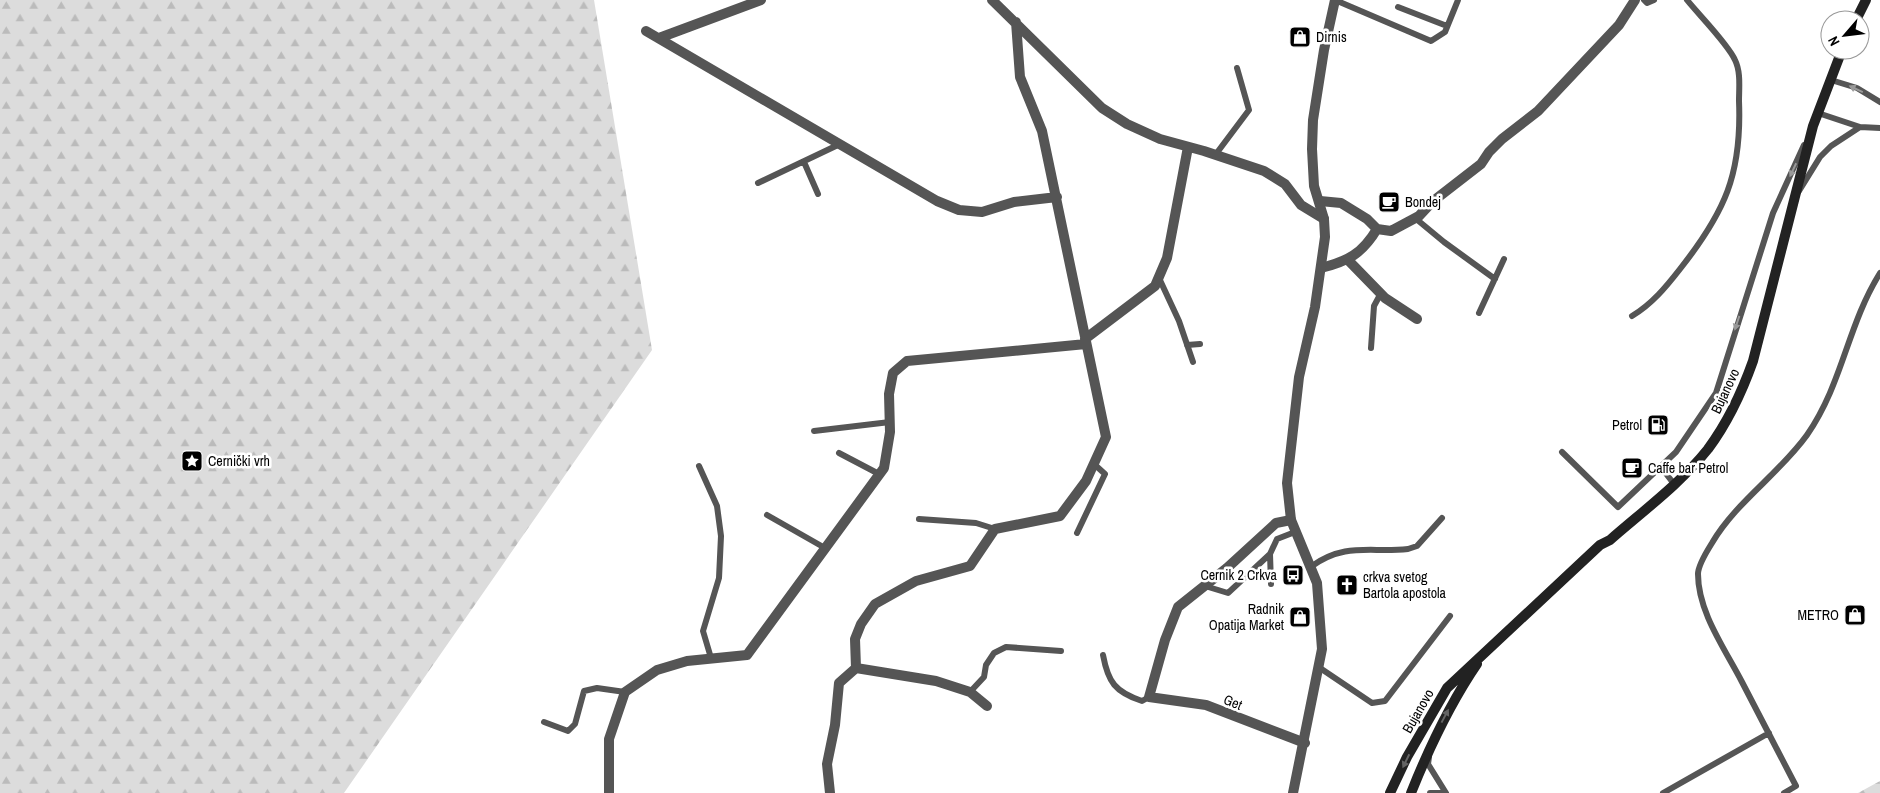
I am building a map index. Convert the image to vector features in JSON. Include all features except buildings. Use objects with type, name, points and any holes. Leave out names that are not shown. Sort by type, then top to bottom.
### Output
[{"type":"main road","name":"Bujanovo","points":[[1390,793],[1408,757],[1448,688],[1600,545],[1610,540],[1674,484],[1708,448],[1741,394],[1763,328],[1813,126],[1838,60]]},
{"type":"main road","name":"Bujanovo","points":[[1411,793],[1457,694],[1485,653]]},
{"type":"street","points":[[659,38],[761,0]]},
{"type":"street","points":[[992,0],[1102,108],[1141,131],[1160,139],[1216,154],[1277,178],[1285,184],[1301,205],[1324,219]]},
{"type":"street","points":[[1293,793],[1320,668],[1322,628],[1317,583],[1312,566],[1291,520],[1287,483],[1299,377],[1321,268],[1325,237],[1324,219],[1314,186],[1312,169],[1313,120],[1335,0]]},
{"type":"street","points":[[1320,202],[1341,203],[1367,219],[1377,229],[1390,231],[1415,218],[1432,202],[1481,164],[1489,152],[1502,139],[1538,112],[1619,25],[1635,0]]},
{"type":"street","points":[[856,668],[855,639],[861,624],[875,604],[916,582],[970,566],[995,529],[1060,516],[1086,481],[1106,437],[1042,131],[1020,77],[1016,22]]},
{"type":"street","points":[[646,31],[937,201],[959,210],[982,212],[1014,202],[1056,197]]},
{"type":"street","points":[[609,793],[609,739],[625,692],[657,670],[687,661],[747,655],[884,468],[890,422],[889,394],[893,373],[907,361],[1085,341],[1156,286],[1167,258],[1188,147]]},
{"type":"street","points":[[1321,268],[1348,260],[1371,239],[1377,229]]},
{"type":"street","points":[[1348,260],[1380,293],[1417,319]]},
{"type":"street","points":[[1149,697],[1165,640],[1178,607],[1205,586],[1276,523],[1291,520]]},
{"type":"street","points":[[830,793],[827,764],[835,725],[839,682],[856,668],[936,681],[970,692],[987,706]]},
{"type":"street","name":"Get","points":[[1149,697],[1206,706],[1304,743]]},
{"type":"lane","points":[[1335,0],[1431,41],[1444,32],[1458,0]]},
{"type":"lane","points":[[1644,0],[1648,3],[1654,0]]},
{"type":"lane","points":[[1632,316],[1644,308],[1665,288],[1712,227],[1728,196],[1734,175],[1740,119],[1737,66],[1735,59],[1687,0]]},
{"type":"lane","points":[[1398,7],[1447,26]]},
{"type":"lane","points":[[1216,154],[1248,110],[1237,68]]},
{"type":"lane","points":[[1830,80],[1857,88],[1880,102]]},
{"type":"lane","points":[[1818,113],[1860,127],[1880,128]]},
{"type":"lane","points":[[1562,452],[1618,507],[1676,452],[1716,393],[1773,214],[1813,126]]},
{"type":"lane","points":[[1796,196],[1820,157],[1832,146],[1860,127]]},
{"type":"lane","points":[[758,184],[840,144]]},
{"type":"lane","points":[[804,162],[818,194]]},
{"type":"lane","points":[[1415,218],[1444,242],[1495,279]]},
{"type":"lane","points":[[1479,313],[1504,259]]},
{"type":"lane","points":[[1784,793],[1796,786],[1710,621],[1699,591],[1698,571],[1712,542],[1742,504],[1789,458],[1818,417],[1837,380],[1860,311],[1880,274]]},
{"type":"lane","points":[[1159,278],[1179,321],[1193,362]]},
{"type":"lane","points":[[1371,348],[1374,306],[1380,293]]},
{"type":"lane","points":[[1187,345],[1200,344]]},
{"type":"lane","points":[[814,431],[890,422]]},
{"type":"lane","points":[[839,453],[879,474]]},
{"type":"lane","points":[[1077,533],[1105,474],[1094,464]]},
{"type":"lane","points":[[699,466],[717,506],[721,536],[718,578],[703,631],[711,658]]},
{"type":"lane","points":[[1661,467],[1674,484]]},
{"type":"lane","points":[[766,515],[825,548]]},
{"type":"lane","points":[[1312,566],[1326,556],[1346,550],[1408,550],[1417,546],[1442,518]]},
{"type":"lane","points":[[918,519],[976,523],[995,529]]},
{"type":"lane","points":[[1205,586],[1228,593],[1270,554],[1277,539],[1295,532]]},
{"type":"lane","points":[[1270,554],[1271,584]]},
{"type":"lane","points":[[1320,668],[1372,704],[1385,702],[1450,616]]},
{"type":"lane","points":[[970,692],[984,677],[986,665],[994,653],[1006,647],[1061,651]]},
{"type":"lane","points":[[1103,655],[1107,677],[1118,689],[1142,702],[1149,697]]},
{"type":"lane","points":[[544,722],[568,731],[575,724],[584,691],[596,688],[625,692]]},
{"type":"lane","points":[[1663,793],[1769,733]]},
{"type":"lane","points":[[1432,745],[1428,764],[1446,793]]},
{"type":"lane","points":[[1430,793],[1442,793]]},
{"type":"green space","points":[[0,0],[594,0],[652,350],[344,793],[0,793]]},
{"type":"green space","points":[[1880,781],[1880,793],[1858,793]]},
{"type":"place","name":"Dirnis","points":[[1300,37]]},
{"type":"place","name":"Bondej","points":[[1389,202]]},
{"type":"place","name":"Petrol","points":[[1658,425]]},
{"type":"place","name":"Cernički vrh","points":[[192,461]]},
{"type":"place","name":"Caffe bar Petrol","points":[[1632,468]]},
{"type":"place","name":"Cernik 2 Crkva","points":[[1293,575]]},
{"type":"place","name":"crkva svetog Bartola apostola","points":[[1347,585]]},
{"type":"place","name":"METRO","points":[[1855,615]]},
{"type":"place","name":"Radnik Opatija Market","points":[[1300,617]]}]
